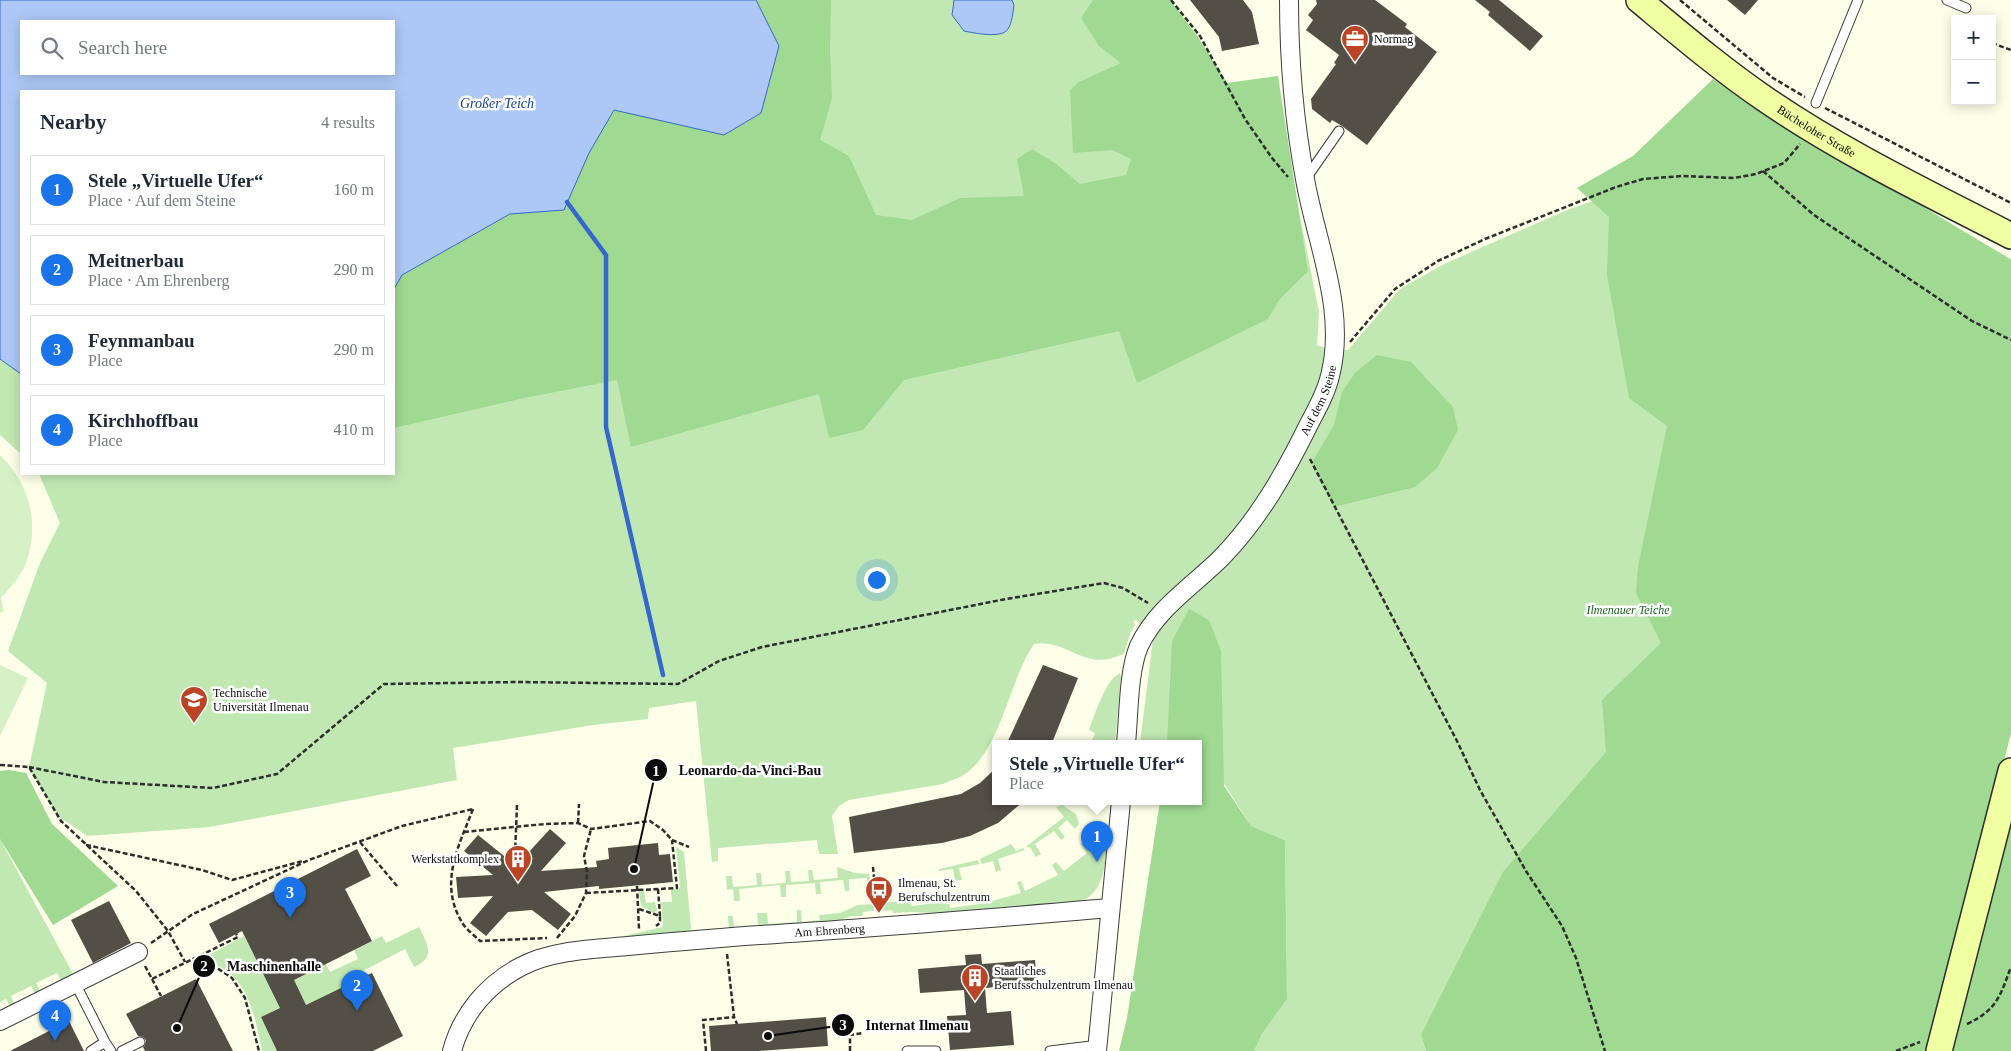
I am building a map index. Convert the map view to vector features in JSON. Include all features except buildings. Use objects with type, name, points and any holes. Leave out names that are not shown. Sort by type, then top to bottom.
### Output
[{"type":"main road","name":"Bücheloher Straße","points":[[1639,0],[1733,76],[1792,117],[1850,151],[2011,236]]},
{"type":"main road","points":[[1941,1043],[2011,771]]},
{"type":"street","name":"Auf dem Steine","points":[[1126,740],[1133,663],[1144,636],[1171,602],[1223,556],[1260,509],[1298,447],[1320,404],[1330,376],[1336,347],[1331,292],[1298,180],[1289,0]]},
{"type":"street","points":[[1098,1048],[1121,805]]},
{"type":"street","name":"Am Ehrenberg","points":[[452,1051],[458,1029],[471,1009],[485,993],[500,980],[522,966],[542,958],[563,954],[725,938],[1110,908]]},
{"type":"street","points":[[0,1021],[138,952]]},
{"type":"lane","points":[[1816,103],[1858,0]]},
{"type":"lane","points":[[1947,0],[1966,8]]},
{"type":"lane","points":[[1298,180],[1339,132]]},
{"type":"lane","points":[[75,983],[111,1051]]},
{"type":"lane","points":[[91,1051],[105,1042]]},
{"type":"lane","points":[[122,1051],[140,1042]]},
{"type":"lane","points":[[1050,1051],[1098,1048]]},
{"type":"lane","points":[[907,1051],[936,1051]]},
{"type":"path","points":[[1171,0],[1200,36],[1245,119],[1272,158],[1298,180]]},
{"type":"path","points":[[1680,0],[1772,78],[1816,103],[2011,203]]},
{"type":"path","points":[[1996,44],[2011,50]]},
{"type":"path","points":[[1336,347],[1346,345],[1355,337],[1395,289],[1438,261],[1485,239],[1616,187],[1643,179],[1682,176],[1734,178],[1764,172],[1784,163],[1800,143]]},
{"type":"path","points":[[1764,172],[1814,215],[1972,321],[2011,340]]},
{"type":"path","points":[[1298,447],[1312,462],[1457,741],[1480,790],[1526,871],[1562,926],[1576,958],[1605,1051]]},
{"type":"path","points":[[0,765],[29,768],[104,782],[213,788],[277,774],[384,684],[518,682],[678,684],[719,661],[762,647],[1026,596],[1104,583],[1123,588],[1152,606]]},
{"type":"path","points":[[29,768],[61,821],[136,891],[168,931],[186,962]]},
{"type":"path","points":[[578,823],[579,804]]},
{"type":"path","points":[[515,855],[517,805]]},
{"type":"path","points":[[84,844],[202,870],[232,880],[309,860],[402,826],[473,809],[452,869],[452,900],[464,926],[480,941],[547,938]]},
{"type":"path","points":[[464,832],[545,824],[578,823],[591,829],[650,821],[663,830],[672,840],[689,848]]},
{"type":"path","points":[[557,938],[575,916],[586,893],[587,872],[584,856],[591,829]]},
{"type":"path","points":[[586,893],[677,888],[672,840]]},
{"type":"path","points":[[360,842],[397,886]]},
{"type":"path","points":[[161,996],[138,952],[194,914],[309,860]]},
{"type":"path","points":[[873,867],[877,910]]},
{"type":"path","points":[[637,886],[640,929]]},
{"type":"path","points":[[649,927],[658,926],[660,922],[658,889]]},
{"type":"path","points":[[639,909],[660,916]]},
{"type":"path","points":[[152,979],[238,937],[236,934]]},
{"type":"path","points":[[725,938],[734,1017],[737,1024]]},
{"type":"path","points":[[201,954],[210,964],[232,978],[244,998],[259,1051]]},
{"type":"path","points":[[1941,1043],[1983,1017],[1998,999],[2011,968]]},
{"type":"path","points":[[706,1051],[703,1020],[734,1017]]},
{"type":"path","points":[[850,1051],[850,1035],[863,1032]]},
{"type":"green space","name":"Ilmenauer Teiche","points":[[0,0],[1161,0],[1294,187],[1319,312],[1317,345],[1332,350],[1348,350],[1400,289],[1444,264],[1567,210],[1641,184],[1811,143],[2011,259],[2011,733],[1421,1035],[1426,1051],[1254,1051],[1262,1034],[1287,999],[1285,840],[1251,826],[1202,749],[1202,740],[1140,740],[1153,639],[1136,620],[1133,621],[1135,625],[1124,654],[1111,658],[1090,659],[1059,646],[1042,643],[1034,644],[1018,675],[990,744],[970,770],[964,775],[943,784],[849,800],[839,806],[832,816],[838,854],[819,854],[817,840],[718,848],[718,861],[712,862],[696,701],[649,708],[648,719],[593,725],[453,748],[457,780],[210,827],[87,836],[58,816],[29,768],[47,683],[8,651],[40,563],[60,523],[39,475],[395,475],[395,90],[20,90],[20,453],[0,435]]},
{"type":"green space","points":[[756,0],[831,0],[832,98],[820,140],[849,156],[876,215],[912,220],[960,198],[1024,196],[1017,159],[1032,149],[1055,163],[1080,184],[1126,175],[1131,159],[1112,150],[1073,153],[1070,90],[1079,82],[1121,63],[1099,46],[1081,18],[1093,0],[1170,0],[1198,37],[1227,83],[1278,76],[1308,271],[1279,300],[1268,319],[1137,383],[1119,331],[904,380],[863,430],[829,438],[819,394],[631,447],[617,380],[524,398],[395,428],[395,287],[402,275],[511,214],[564,210],[589,153],[614,110],[779,46]]},
{"type":"green space","points":[[1713,79],[2011,260],[2011,733],[1930,1051],[1426,1051],[1421,1035],[1503,872],[1606,752],[1602,700],[1661,643],[1636,593],[1638,567],[1667,426],[1629,398],[1607,275],[1609,217],[1577,188],[1633,156]]},
{"type":"green space","points":[[1377,355],[1411,362],[1453,407],[1458,430],[1437,468],[1415,487],[1334,507],[1312,462],[1334,425],[1342,392],[1355,373]]},
{"type":"green space","points":[[0,455],[11,467],[26,493],[30,507],[32,537],[24,568],[1,598],[4,611],[0,613]]},
{"type":"green space","points":[[1189,609],[1209,620],[1221,651],[1224,786],[1251,826],[1285,840],[1287,999],[1262,1034],[1254,1051],[1119,1051],[1127,1018],[1159,805],[1202,805],[1202,740],[1167,740],[1172,641]]},
{"type":"green space","points":[[0,665],[28,678],[0,736]]},
{"type":"green space","points":[[1120,673],[1115,740],[1092,740],[1095,733],[1089,730],[1097,707],[1105,690]]},
{"type":"green space","points":[[9,770],[26,773],[52,824],[118,886],[53,925],[0,839],[0,771]]},
{"type":"green space","points":[[2011,797],[2011,1051],[1947,1051]]},
{"type":"green space","points":[[1062,805],[1076,814],[1079,824],[1075,829],[1067,820],[1058,828],[1065,837],[1061,840],[1054,831],[1035,844],[1041,854],[1036,857],[1030,847],[1028,848],[1027,846],[1064,817],[1056,807]]},
{"type":"green space","points":[[1097,826],[1108,828],[1104,871],[1096,889],[1080,902],[955,914],[893,913],[892,910],[881,911],[880,903],[910,900],[912,906],[949,901],[950,908],[980,904],[978,892],[983,892],[985,903],[1021,893],[1017,882],[1021,881],[1025,891],[1058,875],[1052,865],[1056,862],[1064,871],[1087,853],[1080,844],[1085,840],[1092,848],[1100,840],[1093,832]]},
{"type":"green space","points":[[0,839],[72,972],[71,977],[62,982],[57,973],[36,983],[41,993],[36,995],[31,986],[11,996],[15,1006],[11,1008],[6,999],[0,1002]]},
{"type":"green space","points":[[1011,844],[1016,851],[1023,848],[1025,850],[998,859],[1001,870],[996,872],[993,861],[982,864],[980,859]]},
{"type":"green space","points":[[676,847],[684,852],[690,933],[616,938],[662,927],[661,902],[672,902],[671,890],[680,888]]},
{"type":"green space","points":[[978,860],[979,864],[959,868],[962,880],[955,880],[953,869],[939,871],[939,869]]},
{"type":"green space","points":[[837,867],[855,873],[869,874],[872,889],[867,889],[867,878],[849,879],[849,891],[845,891],[843,880],[820,882],[821,894],[816,894],[815,883],[786,885],[786,897],[781,897],[780,885],[739,889],[740,901],[734,901],[733,889],[727,890],[726,876],[732,876],[733,887],[757,885],[756,873],[761,873],[762,885],[786,883],[785,871],[790,871],[791,882],[809,881],[808,870],[812,870],[814,880],[838,878]]},
{"type":"green space","points":[[644,891],[646,903],[655,902],[657,910],[654,913],[641,906],[639,892]]},
{"type":"green space","points":[[873,904],[874,911],[863,912],[862,916],[851,916],[825,926],[729,930],[728,916],[733,916],[734,927],[758,925],[757,913],[767,913],[768,924],[797,922],[797,910],[801,910],[802,922],[820,920],[819,915],[840,913],[858,905]]},
{"type":"green space","points":[[419,927],[427,945],[428,955],[421,963],[414,967],[405,949],[355,975],[356,981],[312,1019],[302,997],[261,1017],[277,1051],[262,1051],[253,1012],[245,993],[234,977],[207,956],[244,936],[272,991],[326,964],[330,972],[358,959],[354,950],[382,936],[386,943]]},
{"type":"water","name":"Großer Teich","points":[[0,0],[756,0],[779,46],[761,113],[724,135],[614,110],[589,153],[564,210],[510,214],[402,275],[395,287],[395,90],[20,90],[20,373],[0,359]]},
{"type":"water","points":[[954,0],[1012,0],[1014,5],[1008,29],[1005,32],[994,35],[964,31],[952,15]]},
{"type":"waterway","points":[[567,202],[606,255],[606,427],[663,675]]},
{"type":"place","name":"Normag","points":[[1355,63]]},
{"type":"place","name":"Technische Universität Ilmenau","points":[[194,724]]},
{"type":"place","name":"Stele „Virtuelle Ufer“","points":[[1097,862]]},
{"type":"place","name":"Leonardo-da-Vinci-Bau","points":[[634,869]]},
{"type":"place","name":"Werkstattkomplex","points":[[518,883]]},
{"type":"place","name":"Ilmenau, St. Berufschulzentrum","points":[[879,914]]},
{"type":"place","name":"Feynmanbau","points":[[290,918]]},
{"type":"place","name":"Staatliches Berufsschulzentrum Ilmenau","points":[[975,1002]]},
{"type":"place","name":"Meitnerbau","points":[[357,1011]]},
{"type":"place","name":"Maschinenhalle","points":[[177,1028]]},
{"type":"place","name":"Internat Ilmenau","points":[[768,1036]]},
{"type":"place","name":"Kirchhoffbau","points":[[55,1041]]}]
